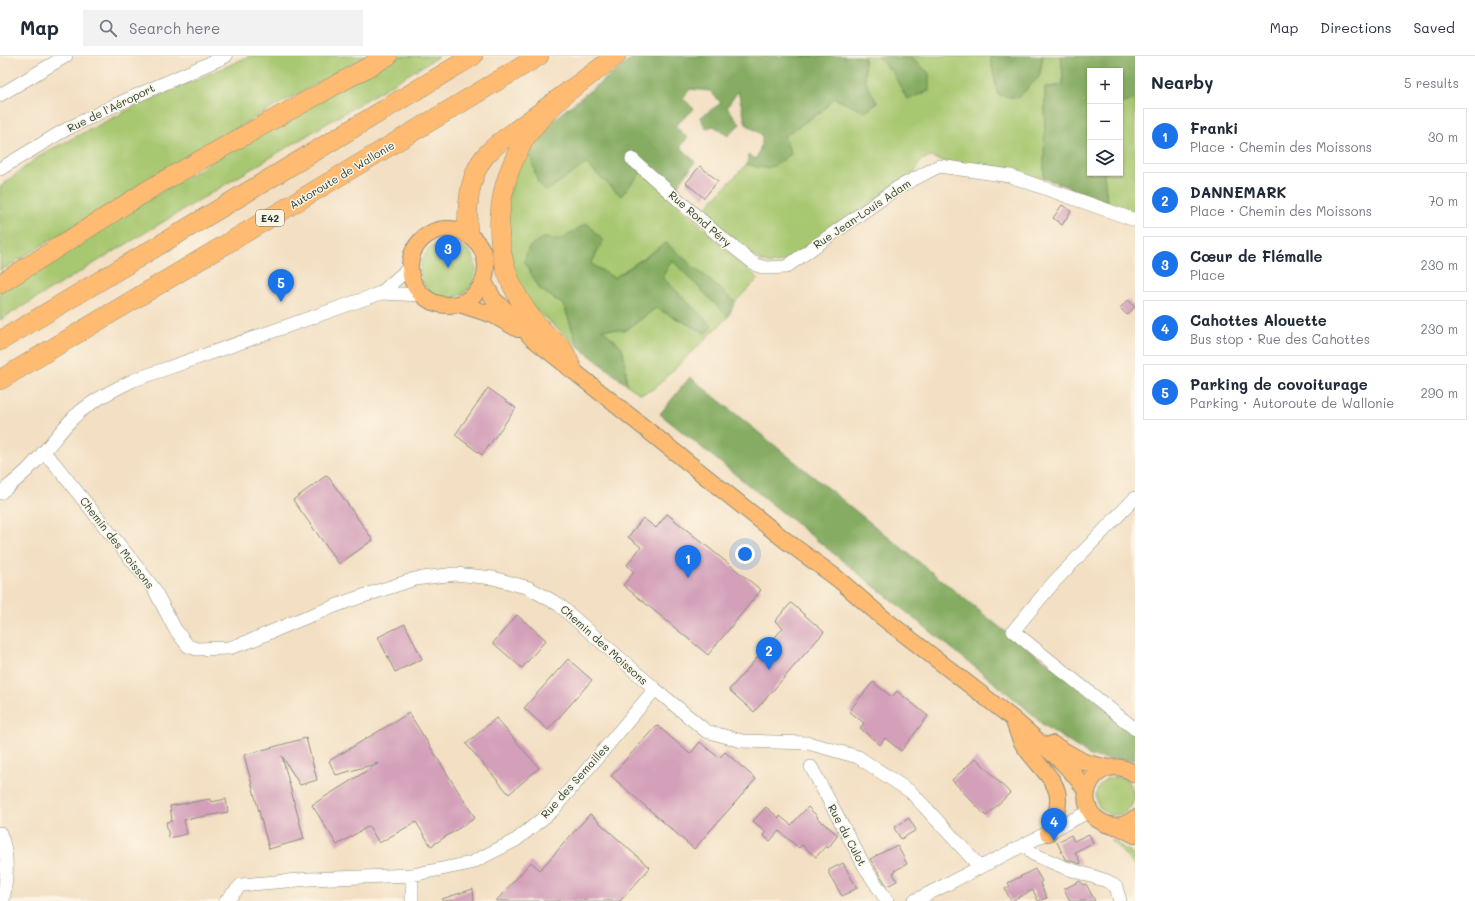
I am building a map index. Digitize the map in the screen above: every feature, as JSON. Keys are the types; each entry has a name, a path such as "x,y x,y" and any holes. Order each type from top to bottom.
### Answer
{"highway":[{"path":"0,284 153,188 388,56"},
{"path":"0,341 474,56"},
{"name":"Autoroute de Wallonie","path":"0,380 539,56"},
{"path":"468,234 466,217 470,195 475,175 485,156 500,142 616,56"},
{"path":"565,94 541,119 526,138 515,157 503,192 499,216 500,245 507,272 516,294 544,332 562,348 572,369"}],"main road":[{"path":"449,228 468,234 478,242 485,254 487,268 484,282 474,296 459,304 437,304 427,299 412,282 410,267 412,254 416,245 431,232 440,229 449,228"},
{"path":"484,282 494,300 514,316 532,336 785,540 838,579 882,617 1012,718 1063,763 1087,792"},
{"path":"459,304 493,315 532,336"},
{"path":"1012,718 1070,755 1094,766 1108,768 1117,767 1127,769 1135,774"},
{"path":"1012,718 1023,744 1048,774 1055,785 1059,799 1057,811 1048,833"},
{"path":"1108,768 1094,777 1089,784 1087,792 1090,811 1095,818 1109,825 1124,825 1135,818"},
{"path":"1117,826 1135,836"}],"street":[{"path":"0,95 66,56"},
{"name":"Rue de l'Aéroport","path":"0,169 63,131 113,106 226,56"},
{"name":"Rue Rond Péry","path":"632,159 717,234 756,265 766,268 774,268"},
{"name":"Rue Jean-Louis Adam","path":"774,268 786,267 897,188 939,166 1010,176 1135,220"},
{"path":"381,293 410,267"},
{"path":"0,493 14,482 76,416 111,391 134,380 381,293 422,295"},
{"name":"Chemin des Moissons","path":"43,452 54,463 153,587 175,629 188,646 198,649 229,648 250,642 299,620 379,590 415,579 455,574 493,578 529,588 558,604 655,689 706,731 742,741 808,743 858,757 911,792 980,867"},
{"path":"1135,498 1054,582 1013,631 1135,729"},
{"name":"Rue des Semailles","path":"226,901 241,885 310,879 412,875 471,863 516,840 552,811 655,689"},
{"name":"Rue du Culot","path":"811,767 866,869 887,901"},
{"path":"914,901 1090,811"},
{"path":"0,832 6,853 7,878 3,901"},
{"path":"1026,844 1033,854 1066,868 1107,881 1116,887 1120,901"},
{"path":"412,875 412,901"}],"green space":[{"path":"250,56 367,56 247,122 0,271 0,187 42,154 136,106"},
{"path":"399,56 439,56 0,320 0,290 267,128"},
{"path":"635,56 864,56 865,81 877,103 865,112 834,98 822,111 784,136 791,154 771,167 761,168 747,164 748,155 756,159 762,143 762,135 746,124 738,91 727,107 740,124 728,136 714,126 705,128 701,117 721,103 710,91 690,89 683,98 694,109 675,126 688,138 680,146 695,162 675,189 648,164 621,196 586,164 546,191 538,183 529,149 542,132 560,114"},
{"path":"864,56 877,56 893,73 907,99 893,56 990,56 998,95 1039,77 1043,56 1062,56 1063,84 1045,88 1044,180 1005,168 950,163 931,157 921,160 916,171 784,262 769,264 759,260 702,211 747,164 757,167 791,154 783,136 822,111 834,98 865,112 877,103 865,81"},
{"path":"877,56 893,56 895,59 911,58 929,73 929,91 907,99 893,73"},
{"path":"990,56 1043,56 1039,77 1018,98 998,95"},
{"path":"1061,56 1135,56 1135,99 1123,103 1123,68 1087,68 1087,176 1104,176 1107,202 1044,178 1045,87 1064,86"},
{"path":"1135,99 1135,214 1107,202 1104,176 1123,176 1123,103"},
{"path":"529,149 538,183 586,164 642,171 758,279 735,302 666,243 614,278 591,264 562,239 542,238 540,289 564,305 578,346 533,308 513,278 505,207 516,171"},
{"path":"587,223 603,241 591,264 614,278 666,243 735,302 728,317 672,260 662,277 712,326 706,333 656,308 626,330 602,329 622,347 627,385 578,346 564,305 540,289 524,261 529,247 542,238 562,239"},
{"path":"442,242 454,242 468,250 476,264 474,281 468,290 454,298 442,298 432,293 425,286 420,276 420,264 425,254 432,247"},
{"path":"672,259 728,317 654,389 641,394 627,385 625,363 602,329 626,330 656,308 705,333 712,326 662,277"},
{"path":"690,377 1013,638 1135,724 1135,760 1092,757 1042,724 1022,705 660,414"},
{"path":"1115,777 1128,783 1134,796 1128,809 1115,815 1102,809 1096,796 1102,783"},
{"path":"1110,839 1135,855 1135,866"}],"building":[{"path":"700,166 718,181 704,198 686,183"},
{"path":"1062,205 1071,211 1062,225 1053,218"},
{"path":"1128,300 1135,307 1127,315 1120,308"},
{"path":"488,388 516,408 482,455 455,435"},
{"path":"327,475 373,540 339,564 293,500"},
{"path":"667,514 761,590 708,655 623,585 634,572 627,565 641,547 628,537 643,518 656,528"},
{"path":"791,603 824,632 754,712 729,690 783,628 775,621"},
{"path":"517,615 546,640 522,668 493,643"},
{"path":"405,624 422,659 395,672 378,637"},
{"path":"568,659 592,680 548,730 524,708"},
{"path":"873,682 892,697 897,691 928,716 901,751 885,738 880,745 860,728 864,723 849,711"},
{"path":"409,713 475,818 431,846 416,822 379,843 369,826 337,845 312,805 379,763 336,775 329,761"},
{"path":"496,718 539,768 509,794 466,744"},
{"path":"657,725 690,754 700,742 719,758 725,752 756,779 694,849 611,776"},
{"path":"306,738 317,780 300,785 282,756 304,839 269,849 244,755"},
{"path":"976,758 1010,793 986,816 952,780"},
{"path":"210,799 211,802 226,799 228,812 184,820 187,834 169,838 166,822 172,821 170,806"},
{"path":"766,807 779,818 780,816 791,825 808,807 818,817 817,818 838,835 828,848 826,846 816,857 802,845 799,848 779,831 770,841 763,835 766,832 753,821"},
{"path":"590,814 650,868 620,901 496,901 531,862 540,870"},
{"path":"909,818 916,830 901,839 894,828"},
{"path":"1089,834 1093,843 1075,852 1081,864 1065,859 1057,842 1071,835 1074,841"},
{"path":"897,845 907,864 894,871 895,872 893,873 897,881 887,886 870,859"},
{"path":"843,863 857,888 842,896 829,874 829,870"},
{"path":"1035,869 1042,881 1040,883 1047,898 1038,901 1033,890 1011,901 1005,889 1010,886 1008,883"},
{"path":"1080,881 1083,885 1086,884 1095,901 1070,901 1064,889"},
{"path":"473,889 474,901 442,901 442,899"}],"place":[{"name":"Cœur de Flémalle","path":"448,268"},
{"name":"Parking de covoiturage","path":"281,302"},
{"name":"Franki","path":"688,578"},
{"name":"DANNEMARK","path":"769,670"},
{"name":"Cahottes Alouette","path":"1054,841"}]}
